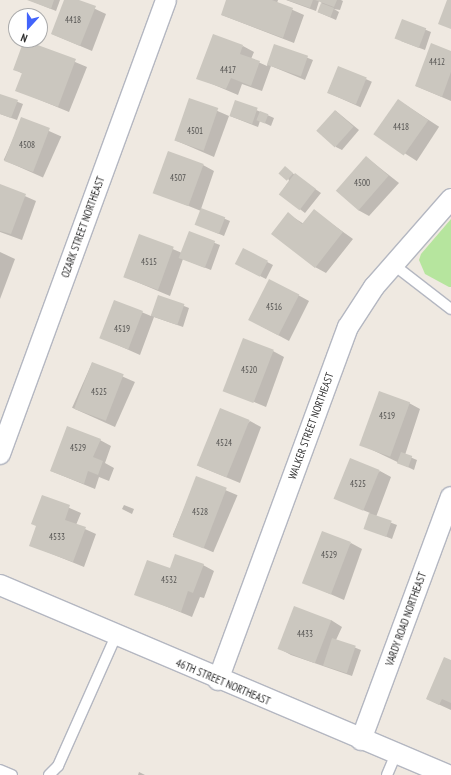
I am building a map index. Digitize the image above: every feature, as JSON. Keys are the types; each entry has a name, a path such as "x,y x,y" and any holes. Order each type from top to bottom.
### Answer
{"street":[{"name":"OZARK STREET NORTHEAST","path":"0,454 166,0"},
{"name":"WALKER STREET NORTHEAST","path":"218,680 348,327 374,287 451,199"},
{"name":"VARDY ROAD NORTHEAST","path":"361,740 451,497"},
{"name":"46TH STREET NORTHEAST","path":"0,585 218,680 448,775"}],"lane":[{"path":"394,265 451,309"},
{"path":"49,775 58,766 116,636"},
{"path":"387,775 396,754"},
{"path":"0,770 12,775"}],"green space":[{"path":"451,219 451,287 449,287 425,274 419,260 421,254"}],"building":[{"path":"27,0 54,0 51,9"},
{"path":"64,0 79,0 96,6 80,46 51,34"},
{"path":"226,0 272,0 293,8 283,38 221,15"},
{"path":"287,0 313,0 310,8"},
{"path":"315,0 337,0 334,7"},
{"path":"447,0 451,0 451,29 438,24"},
{"path":"321,3 334,8 330,17 317,12"},
{"path":"402,19 426,28 419,48 394,39"},
{"path":"213,34 243,45 240,54 260,61 251,86 231,78 226,89 196,79"},
{"path":"431,43 451,51 451,72 442,97 415,86"},
{"path":"274,44 308,56 301,77 267,65"},
{"path":"21,48 46,48 76,59 58,107 15,91 22,73 13,70"},
{"path":"338,66 367,78 356,105 327,93"},
{"path":"0,94 18,100 11,118 0,114"},
{"path":"189,98 218,108 204,151 174,141"},
{"path":"398,99 428,120 404,155 373,134"},
{"path":"235,100 258,108 252,124 229,116"},
{"path":"335,110 354,127 335,148 316,131"},
{"path":"260,111 268,114 265,124 256,120"},
{"path":"21,117 50,128 33,172 4,161"},
{"path":"168,151 204,164 188,206 153,193"},
{"path":"366,156 389,176 358,210 336,191"},
{"path":"285,166 293,173 287,181 278,174"},
{"path":"295,173 316,189 300,210 279,195"},
{"path":"0,184 26,194 11,234 0,231"},
{"path":"201,208 225,217 219,234 195,225"},
{"path":"314,209 343,232 315,268 271,234 288,212 302,224"},
{"path":"189,231 215,241 205,268 179,258"},
{"path":"139,234 174,247 158,290 123,277"},
{"path":"243,248 268,261 260,277 235,264"},
{"path":"269,279 299,294 278,335 248,320"},
{"path":"158,295 184,304 177,325 151,316"},
{"path":"114,300 143,311 128,349 99,338"},
{"path":"243,338 274,350 253,403 223,391"},
{"path":"92,362 124,374 106,421 74,409"},
{"path":"379,391 410,402 390,457 359,446"},
{"path":"220,408 250,420 226,477 197,465"},
{"path":"67,426 101,439 93,457 103,461 98,475 88,471 84,484 50,471"},
{"path":"401,452 412,456 408,467 397,463"},
{"path":"350,458 380,470 363,511 334,499"},
{"path":"196,476 227,488 204,549 173,537"},
{"path":"42,495 70,505 65,520 86,527 73,562 29,546 36,526 31,524"},
{"path":"369,513 392,521 386,537 363,529"},
{"path":"322,531 351,542 331,594 302,583"},
{"path":"175,554 204,564 193,593 188,591 181,612 134,595 147,560 170,568"},
{"path":"294,606 331,620 315,663 278,649"},
{"path":"332,638 356,646 347,673 323,666"},
{"path":"444,657 451,660 451,703 442,699 439,705 426,699"}]}
